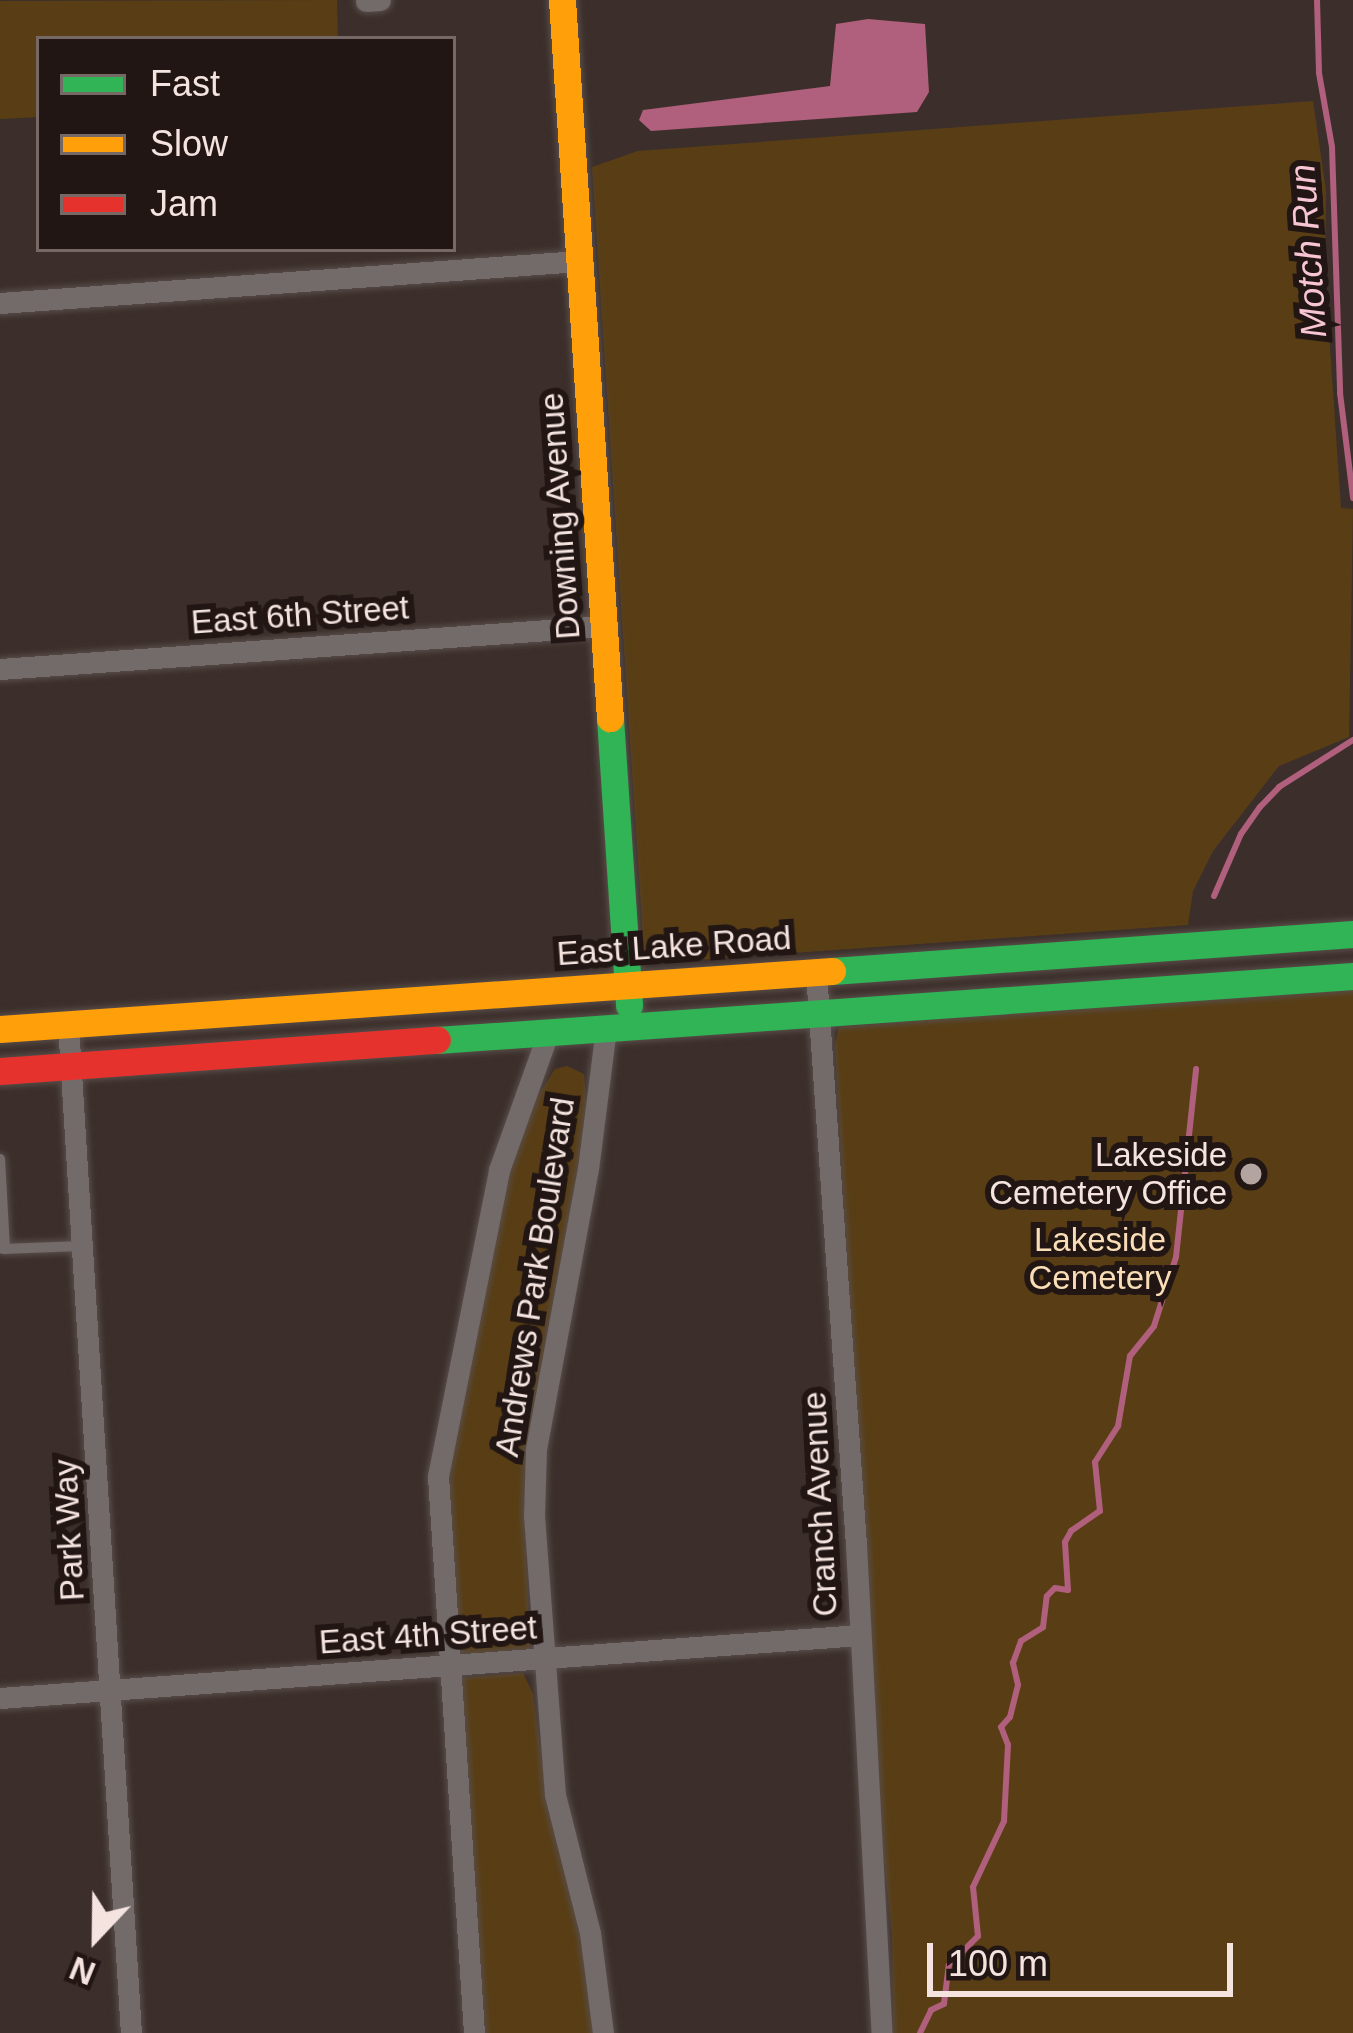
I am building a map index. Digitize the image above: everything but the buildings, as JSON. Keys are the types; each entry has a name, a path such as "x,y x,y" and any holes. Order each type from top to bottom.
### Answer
{"main road":[{"name":"Downing Avenue","path":"562,0 628,986 618,1028"},
{"name":"East Lake Road","path":"0,1029 1353,934"},
{"path":"0,1071 1353,976"}],"street":[{"path":"365,1 380,0"},
{"path":"0,303 579,261"},
{"name":"East 6th Street","path":"0,669 604,626"},
{"name":"Cranch Avenue","path":"816,972 882,2033"},
{"name":"Park Way","path":"68,1024 131,2033"},
{"name":"Andrews Park Boulevard","path":"603,2033 590,1933 555,1795 534,1516 536,1449 618,1028"},
{"name":"Andrews Park Boulevard","path":"474,2033 438,1523 446,1426 499,1170 548,1033"},
{"name":"East 4th Street","path":"0,1698 860,1635"}],"lane":[{"path":"0,1159 3,1249 84,1246"}],"green space":[{"path":"337,0 338,36 36,36 36,117 0,119 0,1"},
{"path":"1313,101 1326,191 1325,275 1341,508 1353,509 1349,737 1279,766 1213,851 1193,891 1188,925 654,963 644,953 592,167 638,151"},
{"name":"Lakeside Cemetery","path":"1353,988 1353,2033 893,2033 892,1935 877,1793 835,1045 839,1027"},
{"path":"567,1066 584,1074 587,1112 524,1501 530,1649 463,1654 455,1646 443,1527 449,1451 515,1131 555,1069"},
{"path":"523,1673 533,1694 549,1811 587,1957 594,2033 482,2033 460,1678"}],"shaded area":[{"path":"868,19 925,24 929,92 917,112 651,131 639,120 643,110 830,86 836,24"}],"waterway":[{"name":"Motch Run","path":"1317,0 1319,73 1332,147 1340,393 1353,498"},
{"name":"Motch Run","path":"1214,896 1241,834 1260,807 1279,787 1353,740"},
{"name":"Motch Run","path":"920,2033 931,2010 944,2004 949,1965 978,1936 973,1887 1004,1821 1008,1745 1001,1727 1010,1717 1018,1685 1013,1663 1021,1641 1043,1627 1047,1596 1055,1588 1068,1590 1065,1542 1071,1531 1100,1511 1095,1462 1118,1426 1130,1356 1154,1326 1176,1257 1196,1069"}],"traffic: fast":[{"path":"610,718 629,1005"},
{"path":"832,971 1353,934"},
{"path":"437,1040 1353,976"}],"traffic: slow":[{"path":"562,0 610,718"},
{"path":"0,1029 832,971"}],"traffic: jam":[{"path":"0,1071 437,1040"}],"place":[{"name":"Lakeside Cemetery Office","path":"1251,1174"}]}
